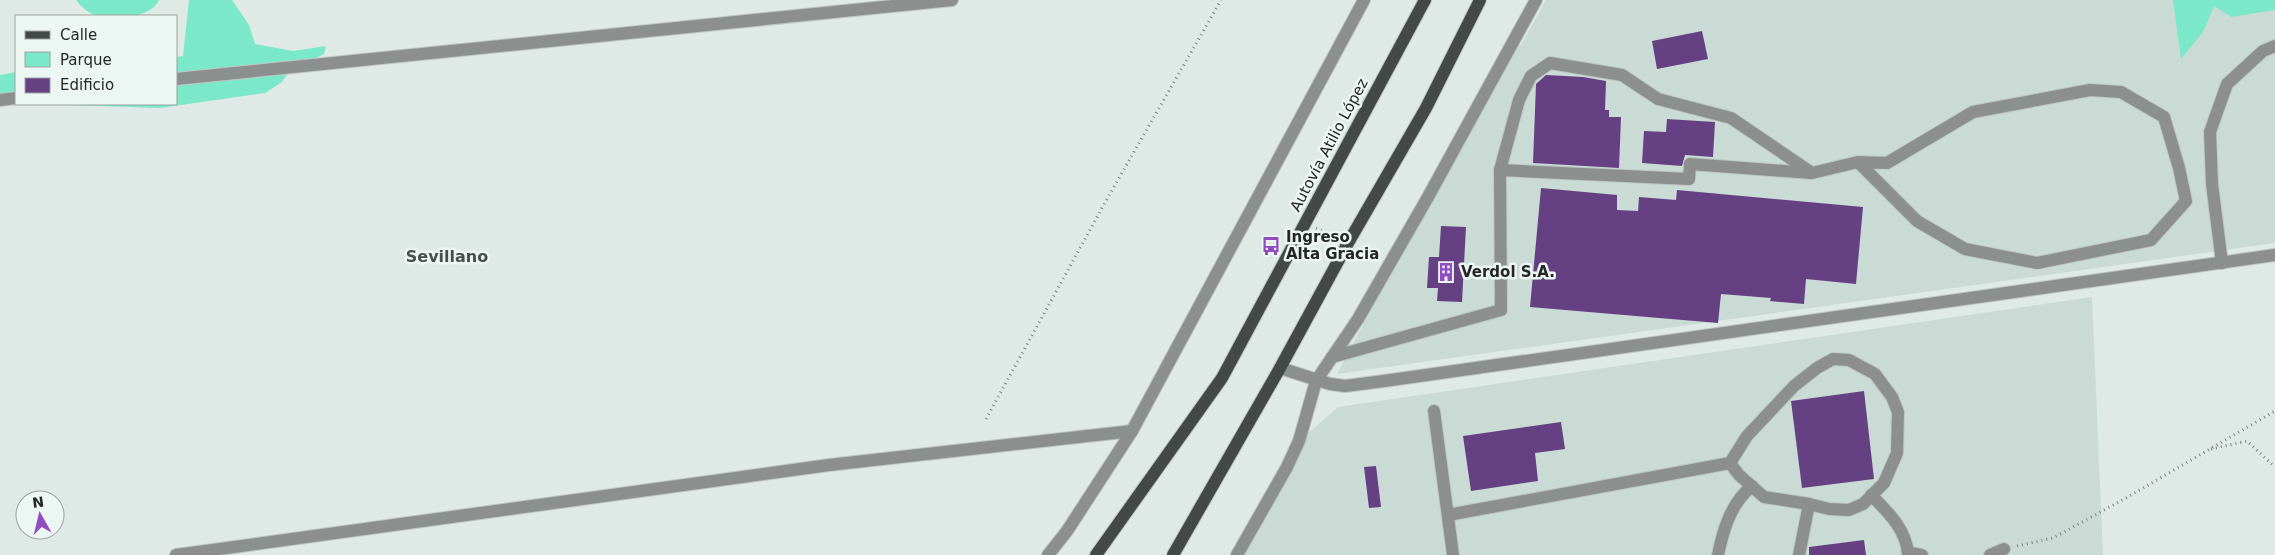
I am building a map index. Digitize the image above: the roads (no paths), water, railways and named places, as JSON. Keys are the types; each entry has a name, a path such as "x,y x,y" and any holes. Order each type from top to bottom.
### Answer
{"main road":[{"name":"Autovía Atilio López","path":"1096,555 1222,378 1425,0"},
{"path":"1173,555 1426,108 1480,0"}],"street":[{"path":"178,79 952,0"},
{"path":"1048,555 1067,531 1132,431 1364,0"},
{"path":"1237,555 1291,459 1299,441 1316,381 1358,319 1428,197 1536,0"},
{"path":"2222,262 2212,184 2210,132 2227,84 2263,51 2275,46"},
{"path":"1332,357 1501,310 1500,170 1519,100 1532,76 1550,63 1622,75 1658,99 1731,118 1812,173"},
{"path":"1500,170 1689,179 1690,164 1812,173 1858,162 1887,163 1973,112 2090,90 2121,92 2164,117 2179,168 2186,201 2151,240 2037,264 1965,249 1916,221 1858,162"},
{"path":"0,100 15,98"},
{"path":"1280,368 1316,381 1345,386 2275,255"},
{"path":"1448,515 1730,463 1748,436 1794,386 1817,368 1833,359 1849,360 1875,374 1892,397 1898,412 1897,453 1884,483 1863,504 1849,510 1830,509 1764,498 1730,463"},
{"path":"1434,411 1453,555"},
{"path":"176,555 829,465 1132,431"},
{"path":"1718,555 1731,512 1736,502 1752,486"},
{"path":"1871,495 1886,510 1906,537 1908,554 1922,555"},
{"path":"1799,555 1809,504"},
{"path":"1990,555 2004,549"}],"place":[{"name":"Ingreso Alta Gracia","path":"1271,246"},
{"name":"Verdol S.A.","path":"1446,272"}],"district":[{"name":"Sevillano","path":"447,256"}]}
